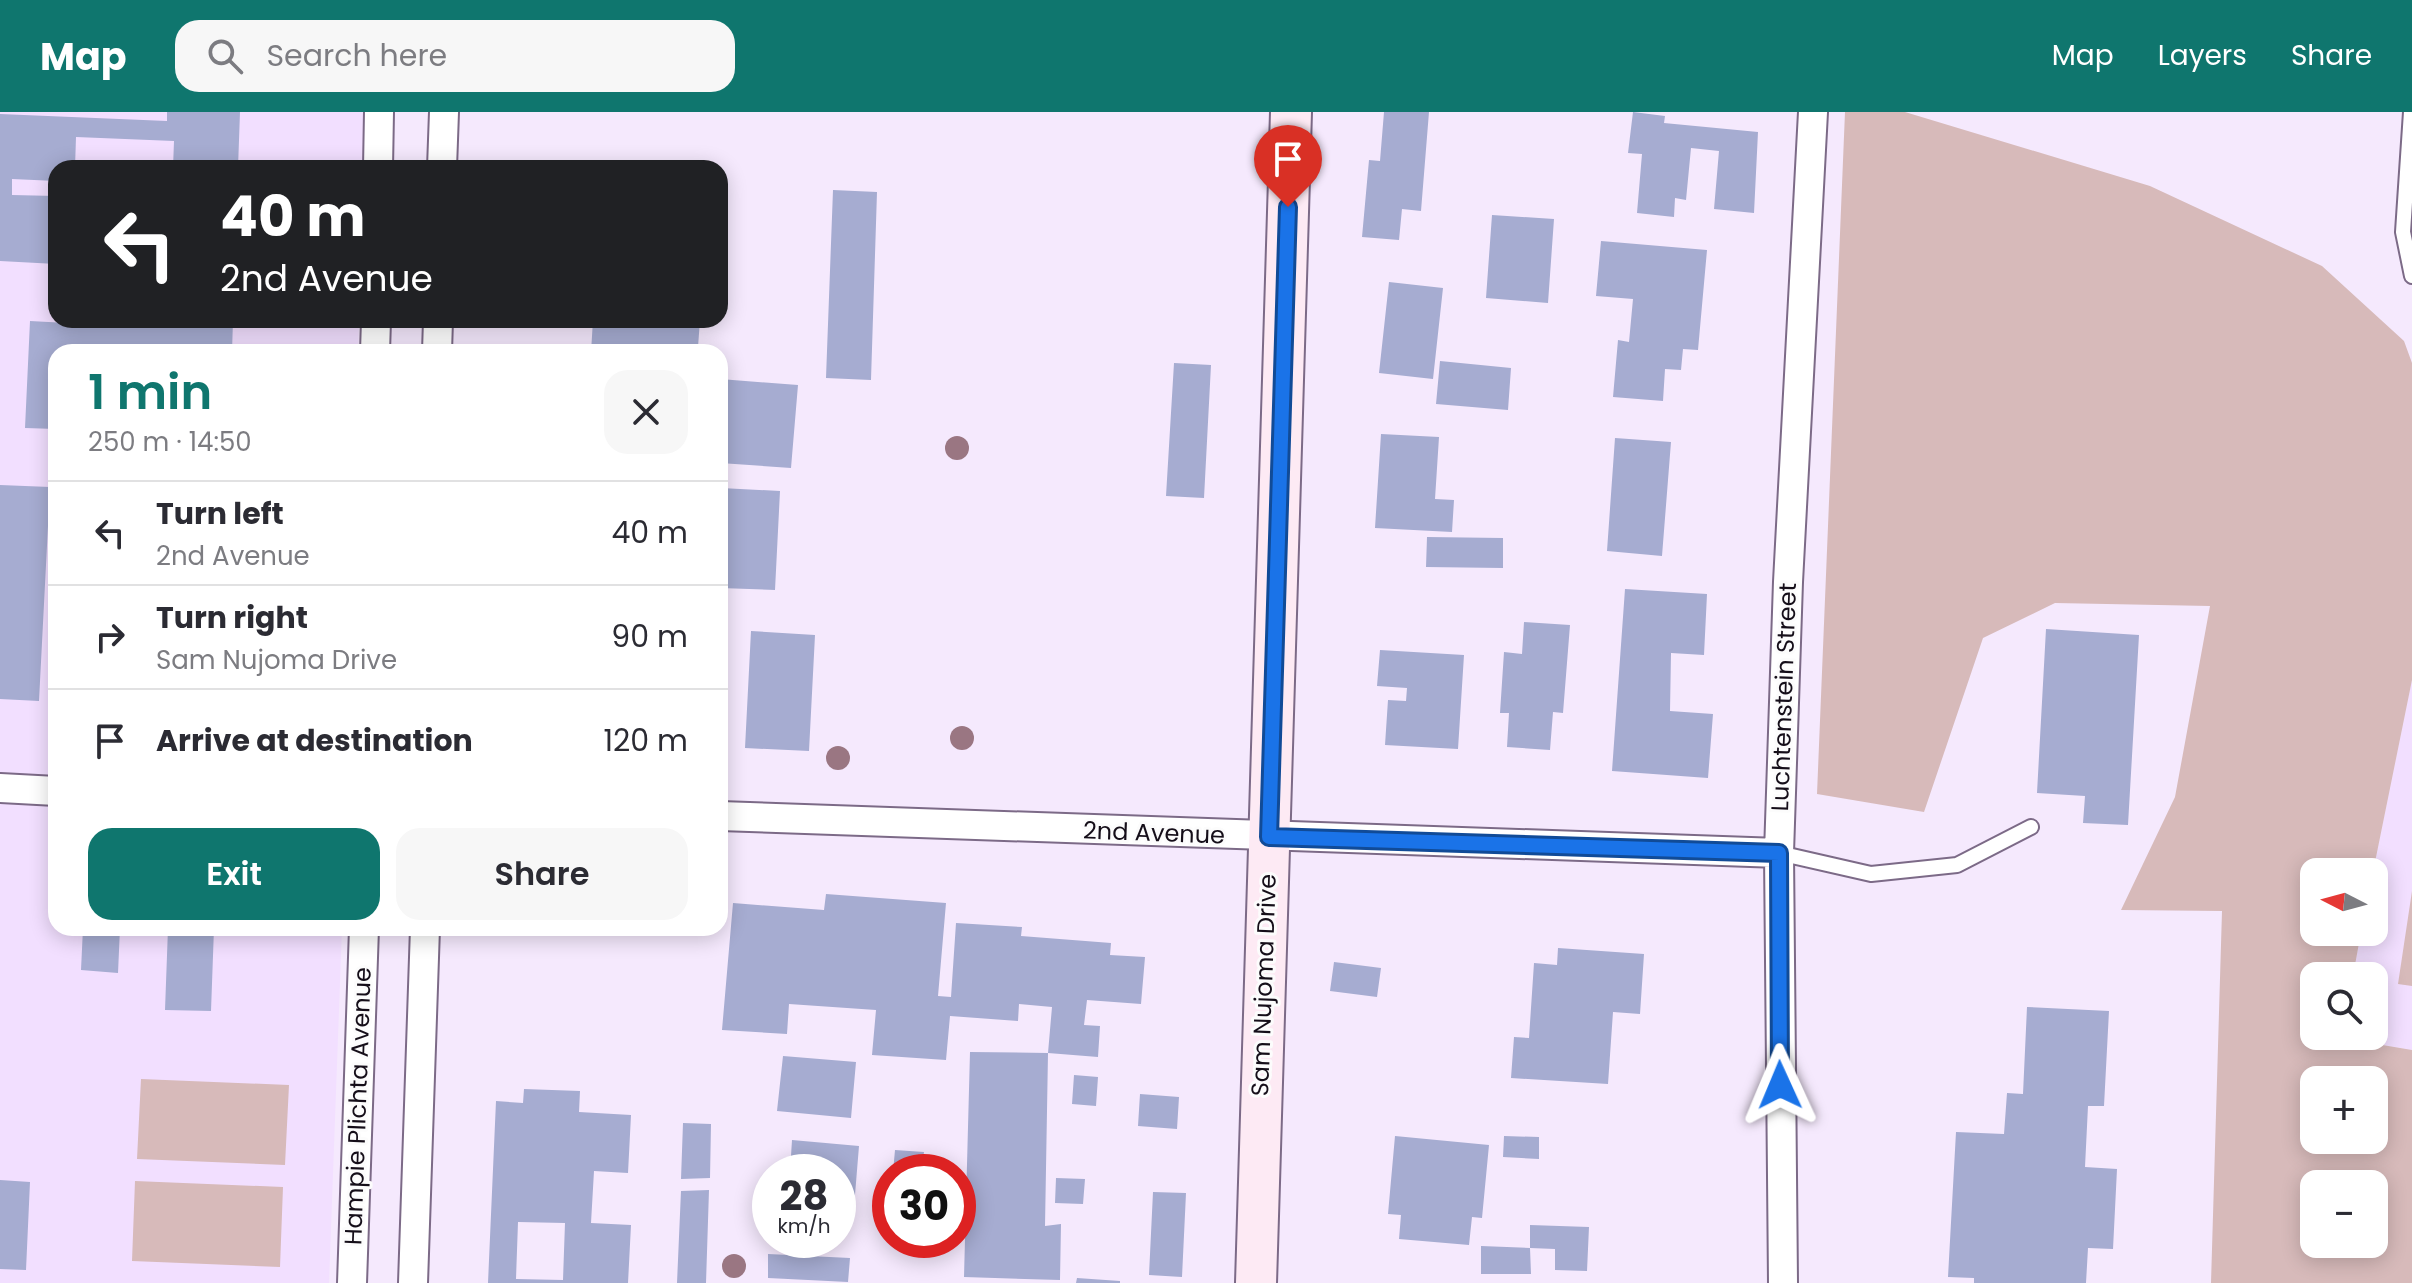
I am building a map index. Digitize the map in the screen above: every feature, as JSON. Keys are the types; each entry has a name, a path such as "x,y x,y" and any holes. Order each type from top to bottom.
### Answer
{"main road":[{"name":"Sam Nujoma Drive","path":"1256,1283 1291,112"}],"street":[{"path":"378,160 379,112"},
{"path":"442,160 444,112"},
{"name":"Luchtenstein Street","path":"1783,1283 1779,853 1788,582 1813,112"},
{"path":"0,788 48,791"},
{"name":"2nd Avenue","path":"728,816 1779,853"},
{"name":"Hampie Plichta Avenue","path":"352,1283 364,936"},
{"path":"413,1283 425,936"}],"lane":[{"path":"2411,112 2403,232 2412,276"},
{"path":"1779,853 1871,874 1957,865 2031,827"}],"shaded area":[{"path":"0,112 364,112 363,160 48,160 48,328 359,328 358,344 48,344 48,936 342,936 329,1283 0,1283"},
{"path":"1845,112 1905,112 2150,186 2322,266 2404,341 2412,363 2412,680 2376,858 2300,858 2300,946 2358,946 2356,962 2300,962 2300,1050 2388,1050 2388,1046 2412,1050 2412,1283 2211,1283 2222,911 2121,910 2175,797 2210,606 2055,603 1983,638 1924,812 1817,794"},
{"path":"2412,680 2412,1050 2388,1046 2388,962 2356,962 2358,946 2388,946 2388,858 2376,858"},
{"path":"2412,891 2412,986 2398,984"},
{"path":"141,1079 289,1085 285,1165 137,1159"},
{"path":"135,1181 283,1187 280,1267 132,1261"}],"building":[{"path":"167,112 240,112 238,160 173,160 174,141 76,137 75,160 48,160 48,181 12,179 12,195 48,196 48,264 0,261 0,114 167,121"},
{"path":"1384,112 1429,112 1421,211 1402,209 1399,240 1362,237 1369,160 1380,161"},
{"path":"1633,112 1665,116 1664,123 1758,132 1754,213 1714,209 1719,151 1691,148 1686,200 1675,198 1674,217 1637,213 1642,154 1628,153"},
{"path":"833,190 877,192 871,380 826,378"},
{"path":"1492,215 1554,219 1548,303 1486,298"},
{"path":"1601,241 1707,250 1698,350 1683,349 1681,370 1665,369 1663,401 1613,397 1618,340 1629,342 1633,299 1596,296"},
{"path":"1389,282 1443,288 1433,379 1379,373"},
{"path":"30,321 48,322 48,328 233,328 232,344 48,344 48,429 25,428"},
{"path":"592,328 699,328 698,344 592,344"},
{"path":"1440,361 1511,368 1508,410 1436,404"},
{"path":"1174,363 1211,365 1204,498 1166,496"},
{"path":"728,380 798,385 791,468 728,464"},
{"path":"1381,434 1439,437 1435,499 1454,500 1452,532 1375,528"},
{"path":"1615,438 1671,442 1662,556 1607,551"},
{"path":"0,485 48,487 39,701 0,699"},
{"path":"728,488 780,491 775,590 728,588"},
{"path":"1427,537 1503,538 1503,568 1426,567"},
{"path":"1625,589 1707,594 1704,655 1671,653 1670,711 1713,714 1708,778 1612,771"},
{"path":"1524,622 1570,625 1563,713 1553,712 1550,750 1507,747 1509,713 1500,713 1504,652 1522,654"},
{"path":"2046,629 2139,635 2128,825 2083,823 2085,796 2037,793"},
{"path":"751,631 815,635 809,751 745,748"},
{"path":"1380,650 1464,655 1458,749 1385,745 1388,700 1406,701 1407,688 1377,686"},
{"path":"826,894 946,903 938,996 951,997 956,923 1022,927 1021,936 1111,943 1110,955 1145,957 1141,1004 1087,1000 1084,1025 1100,1026 1098,1057 1048,1053 1052,1007 1019,1004 1018,1021 950,1016 946,1060 872,1055 876,1010 789,1004 787,1034 722,1030 733,903 824,910"},
{"path":"83,936 120,936 118,973 81,970"},
{"path":"168,936 214,936 211,1011 165,1010"},
{"path":"1558,948 1644,954 1640,1014 1613,1012 1608,1084 1511,1078 1514,1037 1529,1038 1534,963 1557,965"},
{"path":"1334,962 1381,968 1377,997 1330,991"},
{"path":"2027,1007 2109,1011 2104,1106 2088,1106 2085,1167 2117,1169 2113,1249 2088,1248 2086,1283 1974,1283 1974,1278 1948,1277 1956,1132 2004,1134 2007,1093 2023,1094"},
{"path":"970,1052 1048,1053 1045,1226 1061,1224 1060,1280 964,1277 965,1258 976,1258 976,1154 967,1154"},
{"path":"783,1056 856,1062 851,1118 777,1111"},
{"path":"1074,1075 1098,1077 1096,1106 1072,1104"},
{"path":"524,1089 580,1091 579,1112 631,1115 628,1173 594,1171 591,1223 631,1225 628,1283 488,1283 496,1101 523,1103","holes":["518,1222 565,1223 563,1280 516,1279"]},
{"path":"1140,1094 1179,1097 1177,1129 1138,1126"},
{"path":"683,1123 711,1124 710,1178 681,1179"},
{"path":"1395,1136 1489,1145 1482,1218 1472,1217 1469,1245 1399,1239 1401,1215 1388,1214"},
{"path":"1504,1136 1539,1137 1539,1159 1503,1157"},
{"path":"792,1140 859,1146 856,1183 856,1154 791,1154"},
{"path":"895,1150 924,1152 924,1154 895,1154"},
{"path":"1056,1178 1085,1179 1083,1204 1055,1203"},
{"path":"0,1180 30,1182 26,1270 0,1269"},
{"path":"709,1190 706,1283 677,1283 681,1191"},
{"path":"1153,1192 1186,1193 1182,1277 1149,1275"},
{"path":"1530,1225 1589,1227 1587,1271 1555,1270 1555,1249 1530,1248"},
{"path":"1481,1246 1530,1248 1531,1274 1481,1274"},
{"path":"768,1258 850,1258 848,1282 768,1278"},
{"path":"1077,1278 1120,1281 1120,1283 1076,1283"}],"route":[{"path":"1288,207 1269,837 1779,853 1780,1085"}]}
